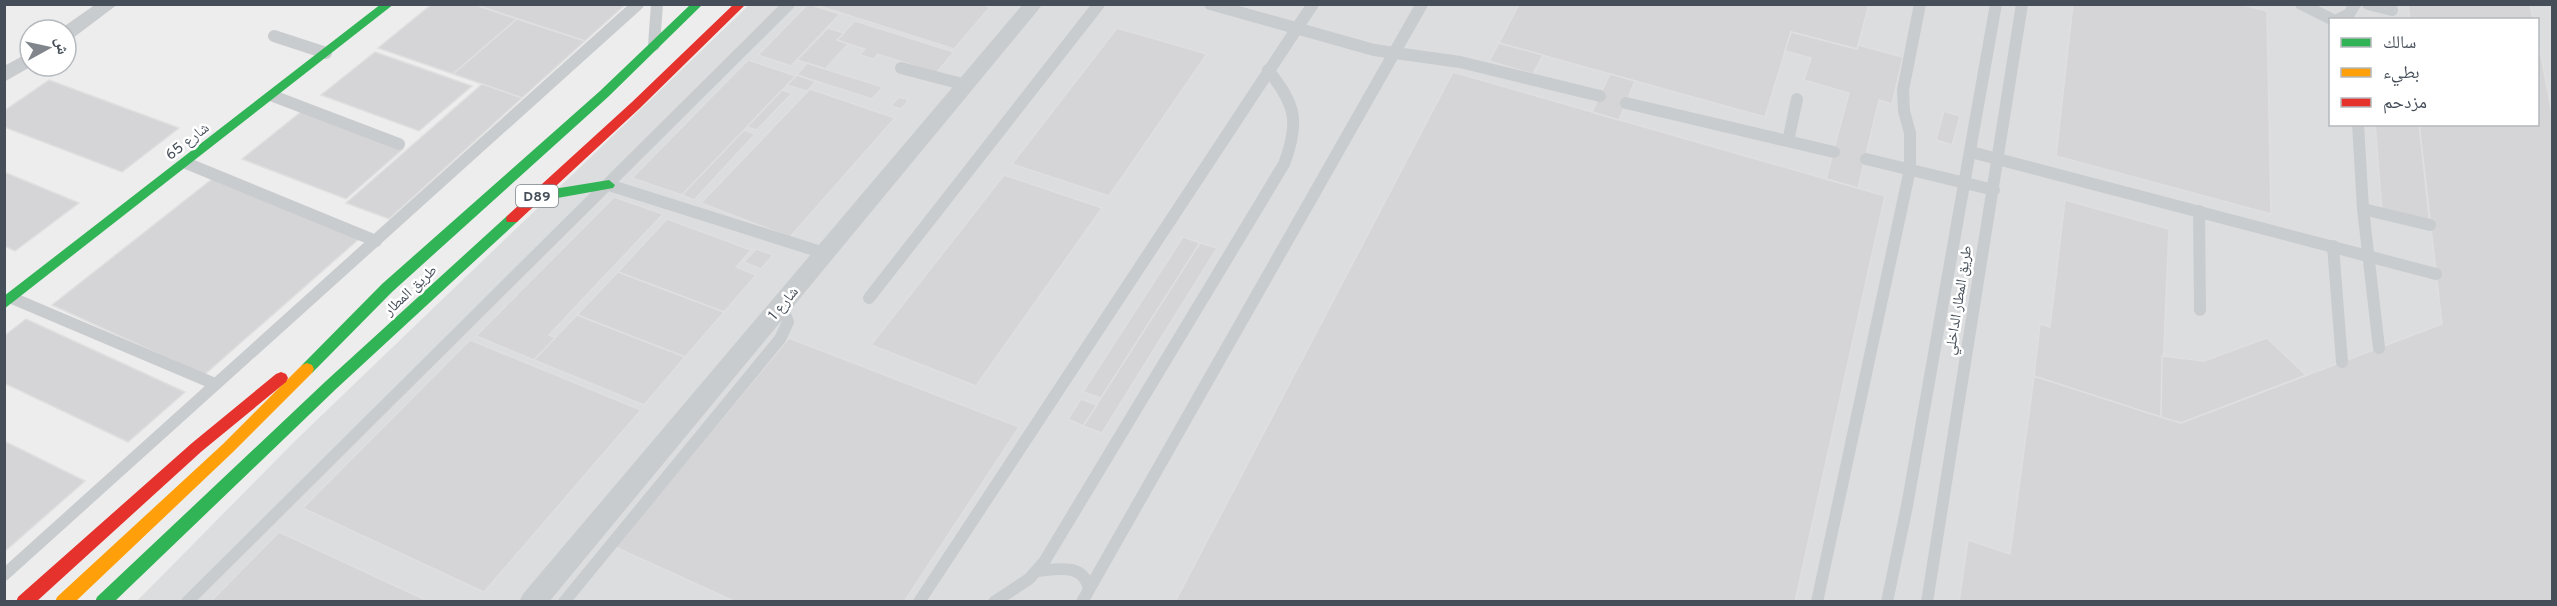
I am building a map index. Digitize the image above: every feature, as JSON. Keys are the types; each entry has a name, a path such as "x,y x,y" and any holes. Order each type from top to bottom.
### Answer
{"main road":[{"name":"شارع 65","path":"8,301 389,4"},
{"name":"طريق المطار","path":"63,602 228,448 333,341 433,246 604,94 698,4"},
{"name":"طريق المطار","path":"103,602 331,385 636,105 741,4"},
{"path":"535,197 609,185"},
{"path":"24,602 197,447 296,367 333,341"},
{"path":"159,568 281,444 331,385"}],"street":[{"path":"78,26 109,4"},
{"name":"شارع 1","path":"532,602 1034,4"},
{"path":"4,76 18,66"}],"lane":[{"path":"4,574 638,4"},
{"path":"654,48 657,4"},
{"path":"187,602 789,4"},
{"path":"869,298 1099,4"},
{"path":"1210,4 1395,54 1460,62 1600,96"},
{"path":"919,602 1313,4"},
{"path":"1086,595 1422,4"},
{"path":"1818,602 1910,169 1910,133 1902,101 1920,4"},
{"path":"1887,602 1907,506 1966,183 1996,4"},
{"name":"طريق المطار الداخلي","path":"1927,602 2022,4"},
{"path":"2301,4 2331,18"},
{"path":"2340,18 2349,14 2355,4"},
{"path":"2367,4 2392,10"},
{"path":"274,36 327,54"},
{"path":"901,68 966,85"},
{"path":"994,602 1016,589 1037,571 1284,164 1295,139 1295,113 1285,89 1268,70"},
{"path":"273,96 399,144"},
{"path":"1788,141 1797,99"},
{"path":"1626,103 1834,152"},
{"path":"2358,126 2363,209 2379,348"},
{"path":"1971,152 2368,254 2436,274"},
{"path":"1866,159 1994,190"},
{"path":"186,163 376,241"},
{"path":"609,185 824,253"},
{"path":"2363,209 2430,225"},
{"path":"2199,211 2200,310"},
{"path":"2333,246 2342,362"},
{"path":"8,301 215,384"},
{"path":"564,602 780,339 788,322 785,314 778,308"},
{"path":"1037,571 1077,570 1086,578 1086,595"}],"shaded area":[{"path":"749,5 2552,5 2552,601 136,602 296,440"}],"building":[{"path":"432,4 473,4 517,19 453,74 378,48"},
{"path":"473,4 626,4 585,41"},
{"path":"808,4 840,14 791,66 758,55"},
{"path":"813,4 981,4 990,7 954,49"},
{"path":"1519,4 1869,4 1857,49 1791,32 1765,117 1499,43"},
{"path":"2073,4 2239,4 2267,11 2271,214 2056,156"},
{"path":"2401,4 2530,4 2533,18 2410,18 2408,6"},
{"path":"517,19 585,41 522,98 453,74"},
{"path":"855,21 954,52 936,73 878,54 874,59 860,55 865,49 837,40"},
{"path":"828,28 844,33 837,40 848,44 825,69 797,60"},
{"path":"1117,28 1207,54 1109,196 1012,164"},
{"path":"1791,32 1857,49 1858,45 1903,57 1892,104 1879,100 1858,188 1826,179 1849,93 1804,80 1811,58 1785,51"},
{"path":"1499,43 1543,55 1533,74 1489,61"},
{"path":"2539,45 2552,113 2552,602 1959,602 1968,540 2010,554 2034,376 2181,423 2442,324 2419,126 2539,126"},
{"path":"375,52 472,86 419,131 321,95"},
{"path":"748,60 796,76 682,195 632,178"},
{"path":"807,63 883,87 872,99 797,75"},
{"path":"1453,72 1885,196 1795,602 1175,602"},
{"path":"1610,74 1635,81 1619,120 1592,112"},
{"path":"797,75 816,81 807,91 787,85"},
{"path":"49,80 179,128 122,172 4,127 4,111"},
{"path":"482,84 522,98 389,219 346,203"},
{"path":"810,89 895,118 790,237 701,203"},
{"path":"782,90 792,93 757,130 747,127"},
{"path":"899,97 909,100 901,109 891,106"},
{"path":"302,111 403,149 346,199 242,159"},
{"path":"1944,111 1960,116 1952,145 1936,140"},
{"path":"2375,126 2419,126 2430,225 2382,211"},
{"path":"744,130 755,134 694,200 682,195"},
{"path":"4,172 79,203 15,251 4,246"},
{"path":"1004,175 1102,208 976,386 871,345"},
{"path":"212,179 359,239 204,375 52,305"},
{"path":"614,197 663,214 549,335 556,338 534,360 476,336"},
{"path":"2065,200 2169,229 2161,417 2034,376 2040,324 2050,327"},
{"path":"667,219 751,250 736,267 756,275 724,312 618,272"},
{"path":"1183,237 1200,243 1101,398 1083,392"},
{"path":"1200,243 1217,248 1102,433 1083,426"},
{"path":"756,249 773,255 761,269 744,262"},
{"path":"618,272 724,312 685,357 577,315"},
{"path":"577,315 685,357 644,405 534,360"},
{"path":"26,319 185,392 128,442 4,383 4,336"},
{"path":"789,338 1019,427 904,602 736,602 615,547"},
{"path":"2267,338 2306,375 2181,423 2161,417 2162,356 2204,361"},
{"path":"470,340 641,410 484,592 303,508"},
{"path":"1081,399 1097,405 1083,426 1068,419"},
{"path":"4,441 85,481 4,552"},
{"path":"279,532 430,602 210,602"}],"traffic: fast":[{"path":"4,304 389,4"},
{"path":"307,369 387,288 604,94 698,4"},
{"path":"535,197 609,185"},
{"path":"103,602 331,385 512,219"}],"traffic: slow":[{"path":"63,602 228,448 307,369"}],"traffic: jam":[{"path":"512,219 741,4"},
{"path":"24,602 197,447 281,378"}]}
